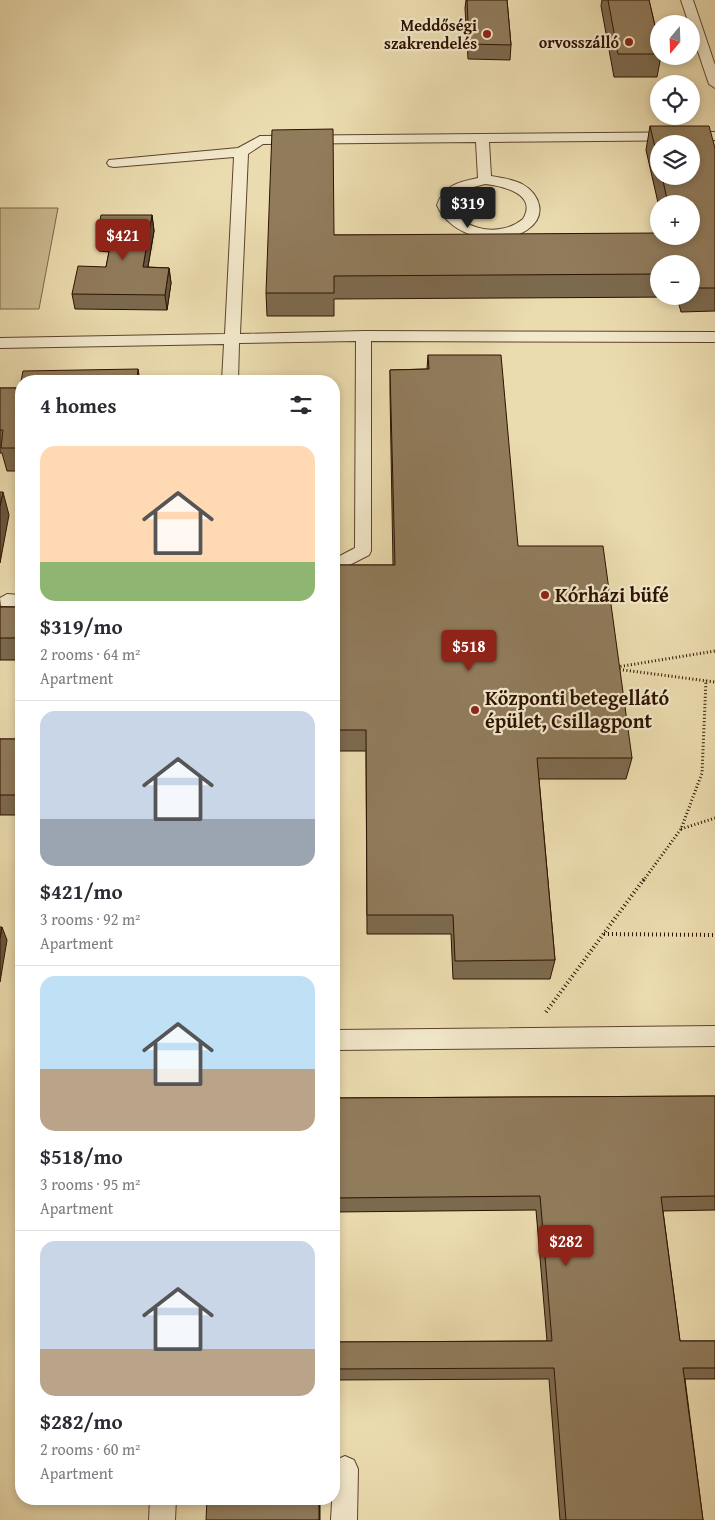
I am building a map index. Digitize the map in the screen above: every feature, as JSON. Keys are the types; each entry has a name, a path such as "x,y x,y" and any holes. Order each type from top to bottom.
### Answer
{"lane":[{"path":"687,0 715,84"},
{"path":"114,163 241,152 260,140 715,136"},
{"path":"482,138 485,180"},
{"path":"230,375 241,152"},
{"path":"485,180 512,184 527,194 534,206 534,214 528,222 513,231 493,234 462,228 451,221 445,212 444,203 448,194 458,187 485,180"},
{"path":"340,564 363,551 364,336"},
{"path":"0,343 364,336 715,337"},
{"path":"340,1040 715,1036"},
{"path":"344,1520 345,1469"},
{"path":"162,1520 163,1505"}],"path":[{"path":"715,651 612,668 715,682"},
{"path":"527,1038 681,829 702,773 706,680"},
{"path":"681,829 715,818"},
{"path":"604,934 715,935"}],"shaded area":[{"path":"0,208 58,208 39,309 0,309"}],"building":[{"name":"Meddőségi szakrendelés","path":"467,0 507,0 511,45 469,44"},
{"path":"608,0 649,0 652,15 650,15 650,54 618,54"},
{"path":"650,126 709,126 715,148 715,288 700,288 700,255 650,255 650,274 334,276 334,293 266,293 272,130 333,129 334,235 650,233 650,245 700,245 700,195 666,195 664,185 700,185 700,135 652,135"},
{"path":"101,215 152,215 143,267 169,268 165,295 72,294 78,266 106,267 112,236 97,236"},
{"name":"Központi betegellátó épület, Csillagpont","path":"428,355 501,355 518,546 603,546 632,758 537,758 555,960 455,961 453,915 367,915 366,730 340,730 340,565 395,565 390,370 429,369"},
{"path":"138,369 138,375 22,375 23,371"},
{"path":"0,388 15,388 15,448 1,448 3,430 0,430"},
{"path":"0,492 3,492 0,506"},
{"path":"0,607 15,607 15,638 0,638"},
{"path":"0,739 15,739 15,795 0,795"},
{"path":"715,1096 715,1196 661,1197 680,1341 715,1341 715,1368 683,1368 703,1520 566,1520 554,1368 340,1369 340,1342 552,1341 540,1196 340,1198 340,1098"},
{"path":"207,1505 319,1505 319,1520 206,1520"}],"place":[{"name":"Meddőségi szakrendelés","path":"487,34"},
{"name":"orvosszálló","path":"629,42"},
{"name":"Kórházi büfé","path":"545,595"},
{"name":"Központi betegellátó épület, Csillagpont","path":"475,710"}]}
